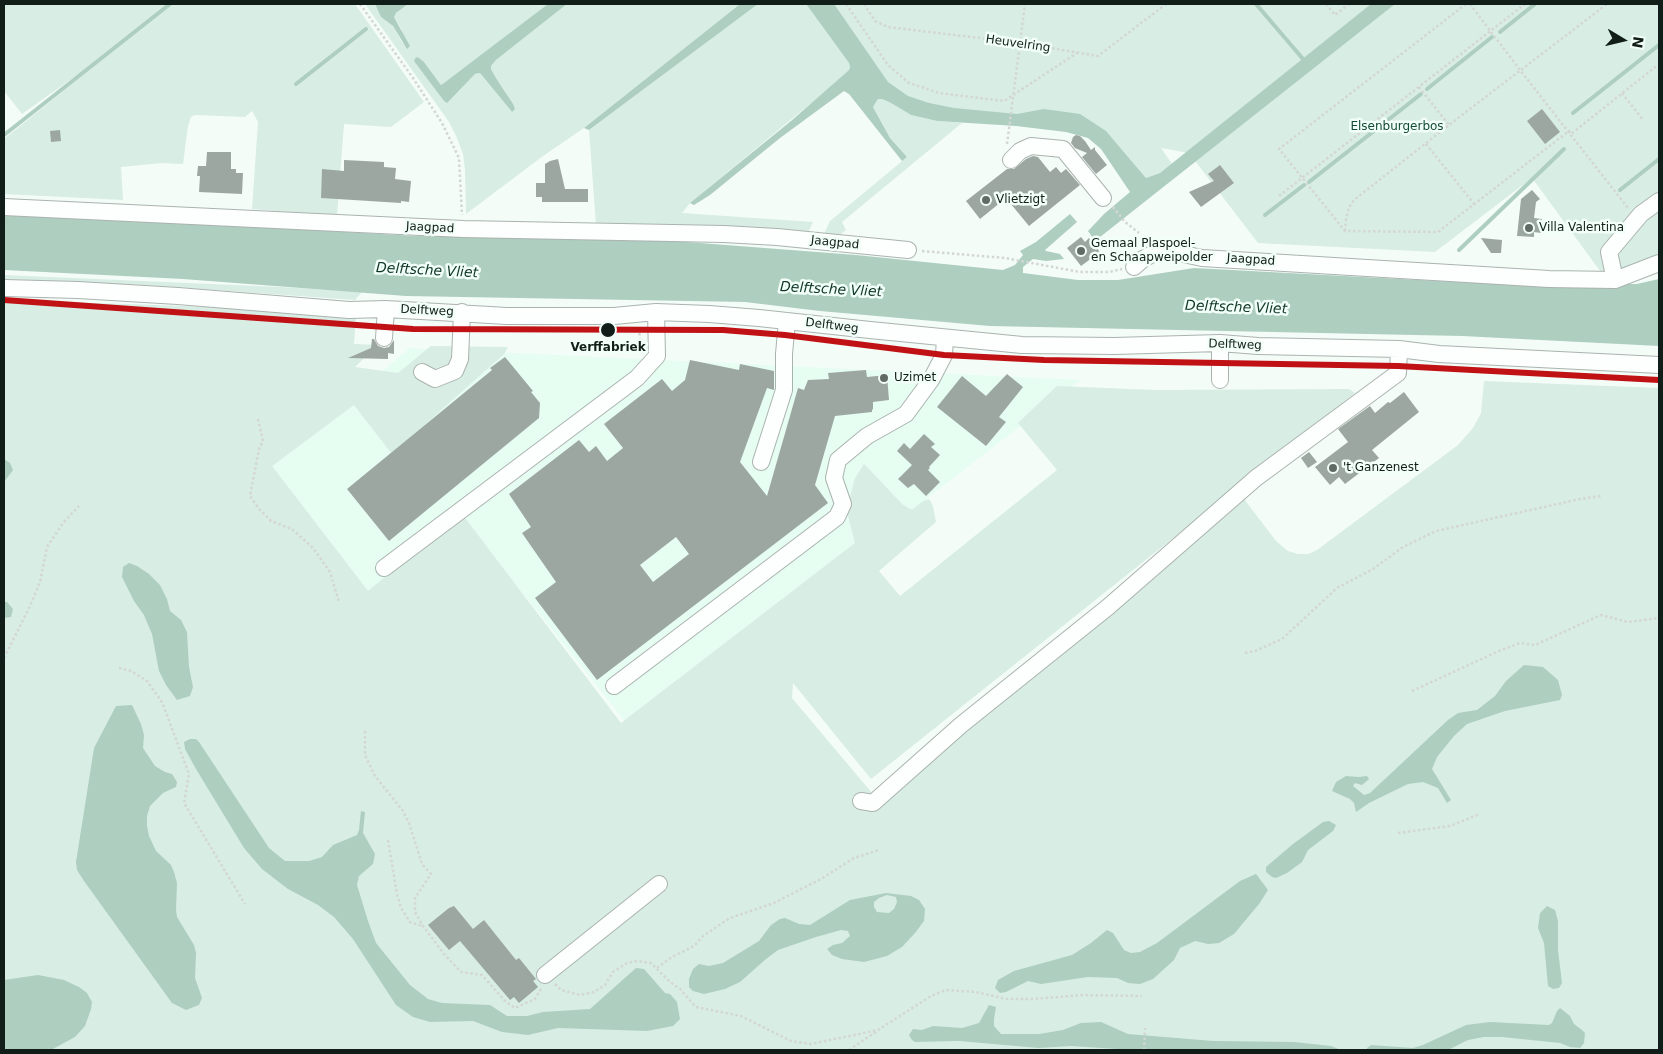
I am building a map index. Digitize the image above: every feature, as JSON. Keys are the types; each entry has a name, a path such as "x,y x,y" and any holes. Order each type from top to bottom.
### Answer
{"street":[{"path":"1011,160 1020,151 1031,146 1062,149 1106,201"},
{"path":"1615,280 1609,252 1641,214 1659,201"},
{"name":"Jaagpad","path":"4,207 463,229 724,234 777,237 908,250"},
{"name":"Jaagpad","path":"1134,267 1143,259 1156,252 1174,252 1202,258 1549,279 1615,280 1659,263"},
{"name":"Delftweg","path":"4,288 169,295 350,310 386,309 517,316 614,316 656,312 709,314 1022,345 1114,346 1220,343 1258,346 1399,349 1439,354 1659,365"},
{"path":"384,338 386,309"},
{"path":"422,372 435,379 455,371 460,359 462,312"},
{"path":"384,568 637,378 657,356 656,312"},
{"path":"760,462 784,390 784,354 787,321"},
{"path":"614,686 837,517 843,504 834,478 838,460 867,436 906,414 931,380 944,356 945,338"},
{"path":"1220,343 1220,380"},
{"path":"862,801 873,802 961,725 1108,607 1256,478 1398,373 1399,349"},
{"path":"545,975 659,884"}],"path":[{"path":"360,4 413,78 442,123 459,158 463,229"},
{"path":"846,4 888,66 909,83 939,93 1004,101 1077,53"},
{"name":"Heuvelring","path":"864,4 875,21 888,27 1021,43 1098,56 1166,4"},
{"path":"1008,131 1025,4"},
{"path":"1326,4 1335,15 1349,4"},
{"path":"1345,231 1279,149 1468,4 1629,210 1639,217"},
{"path":"1279,196 1525,4"},
{"path":"1345,231 1349,207 1354,200 1520,70 1608,4"},
{"path":"1569,131 1571,134 1659,64"},
{"path":"1419,87 1449,125"},
{"path":"1622,93 1643,120"},
{"path":"1345,231 1438,232 1569,131"},
{"path":"1426,144 1475,204"},
{"path":"1106,201 1125,222 1139,232"},
{"path":"908,250 1005,258 1080,272 1109,272 1134,267"},
{"path":"258,419 263,441 250,496 259,510 271,521 292,529 314,548 330,572 339,602"},
{"path":"1245,653 1256,651 1282,638 1337,588 1373,569 1403,547 1436,531 1601,496"},
{"path":"4,658 40,582 47,547 63,522 79,506"},
{"path":"1412,691 1499,651 1520,643 1535,645 1602,615 1628,622 1659,618"},
{"path":"119,668 131,671 147,681 162,702 189,774 184,803 245,904"},
{"path":"365,731 365,755 368,762 375,776 403,812 409,823 422,864 431,874 414,898 415,912 444,954 461,972 482,975 505,1001 515,1008 535,999 541,989 545,975 561,990 580,995 594,992 605,985 613,972 627,963 637,961 650,962 680,989 696,1007 742,1016 791,1041 811,1044 878,1030"},
{"path":"1398,833 1450,826 1480,814"},
{"path":"388,840 401,908 410,922 423,926"},
{"path":"657,968 672,957 694,946 703,936 730,918 774,903 822,879 854,858 879,850"},
{"path":"849,1050 931,996 946,990 976,992 1006,999 1083,995 1142,996"},
{"path":"1144,1050 1145,1028"}],"shaded area":[{"path":"410,348 1080,380 855,554 628,725 466,522 366,602 258,475"}],"green space":[{"path":"4,4 355,4 424,102 391,127 344,124 337,216 252,209 258,122 252,111 245,117 195,115 191,117 183,164 161,163 121,167 123,200 4,194 4,139 121,44 22,114 4,91"},
{"path":"365,4 375,4 381,17 393,26 403,44 402,30 394,17 396,13 408,4 548,4 441,85 424,62 416,57 444,101 447,102 475,74 480,73 512,112 506,93 491,66 567,4 740,4 584,128 543,156 466,214 465,169 463,154 457,138 449,122"},
{"path":"758,4 806,4 849,63 849,70 690,203 682,213 813,222 807,235 596,225 589,130"},
{"name":"Elsenburgerbos","path":"821,4 1659,4 1659,255 1637,265 1603,275 1532,178 1435,252 1258,243 1189,153 1161,148 1172,164 1160,173 1146,178 1111,137 955,114 888,95"},
{"path":"878,99 891,103 911,115 937,121 962,123 842,222 846,230 837,237 823,236 830,221 907,157 890,138 873,107"},
{"path":"4,275 362,292 355,300 144,285 4,279"},
{"path":"4,300 215,307 356,317 354,344 378,345 355,367 398,373 431,346 508,347 504,354 392,454 354,405 272,466 368,591 462,514 621,723 855,543 848,516 849,501 855,478 864,464 902,504 910,509 929,499 933,506 936,522 879,571 900,596 1057,470 1018,423 1057,386 1154,390 1349,389 1355,393 871,779 793,683 792,698 872,793 1241,495 1276,541 1288,551 1308,554 1317,550 1458,445 1473,428 1481,413 1484,381 1659,388 1659,1050 4,1050"}],"water":[{"path":"375,4 408,4 396,13 394,17 410,46 407,49 393,26 381,17"},
{"path":"548,4 567,4 491,66 496,78 513,104 515,109 512,112 480,73 475,74 447,103 414,61 416,57 424,62 441,85"},
{"path":"740,4 758,4 589,130 584,128"},
{"path":"806,4 834,4 888,82 908,96 954,108 1017,114 1044,109 1080,114 1106,131 1146,178 1160,173 1371,4 1395,4 1095,241 1088,231 1104,214 1130,192 1101,149 1088,138 1066,132 1016,126 937,121 911,115 891,103 878,99 873,107 890,138 907,157 902,161 849,94 844,91 780,138 710,195 694,205 690,203 791,121 849,70 849,63"},
{"name":"Delftsche Vliet","path":"1070,214 1077,222 1045,250 1060,254 1064,259 1046,261 1033,259 1023,267 1023,273 1078,280 1118,280 1194,268 1476,283 1637,284 1659,279 1659,346 1462,336 990,326 820,311 745,302 406,296 183,279 4,270 4,215 417,236 661,240 856,255 1003,270 1015,265 1023,255 1020,251 1036,242"},
{"path":"4,459 10,463 13,470 4,482"},
{"path":"129,563 149,574 160,585 167,599 170,611 181,620 187,632 189,667 193,687 190,696 177,700 159,671 152,634 144,615 134,601 122,577 123,567"},
{"path":"4,602 7,602 13,609 11,617 4,618"},
{"path":"1524,665 1543,667 1558,680 1562,695 1560,700 1505,711 1467,724 1454,736 1437,757 1432,769 1451,800 1447,803 1438,788 1423,782 1408,784 1369,803 1356,812 1354,803 1350,799 1332,791 1336,782 1346,776 1367,776 1369,779 1362,785 1355,783 1353,786 1364,795 1370,793 1448,720 1458,713 1477,710 1495,696 1506,681"},
{"path":"132,705 144,735 143,748 155,766 172,774 177,782 176,787 163,793 150,806 147,826 149,836 156,851 171,865 174,872 177,883 177,917 194,945 196,953 195,978 202,998 199,1005 186,1010 172,1003 77,870 76,862 94,748 116,706"},
{"path":"196,739 199,742 269,848 285,861 309,861 322,857 333,845 357,835 361,811 365,812 363,833 375,854 373,864 359,876 357,885 368,921 376,943 410,985 428,999 442,1003 490,1005 507,1016 527,1016 543,1012 590,1009 636,968 644,969 665,993 670,994 677,1002 680,1019 673,1026 647,1031 558,1028 528,1035 502,1032 473,1021 430,1022 413,1017 396,1005 353,939 334,917 318,905 288,889 262,869 244,848 185,749 184,742"},
{"path":"1329,821 1336,825 1333,831 1308,850 1302,862 1287,873 1276,878 1266,872 1266,867 1293,844 1323,822"},
{"path":"1256,874 1268,890 1234,934 1219,943 1208,944 1195,941 1180,948 1174,960 1153,979 1140,984 1128,983 1117,978 1088,977 1041,984 1028,981 1000,993 995,988 998,980 1014,971 1072,955 1107,930 1113,933 1124,950 1131,953 1140,952 1157,943 1240,881"},
{"path":"886,893 911,896 919,900 925,909 924,921 902,947 887,956 864,962 842,959 832,955 827,949 842,943 850,936 848,931 841,930 778,950 740,982 725,989 704,994 693,991 689,987 689,979 693,969 699,964 709,966 723,963 759,941 771,925 780,919 785,918 799,924 810,925 850,900","holes":["887,895 896,897 897,902 894,909 889,913 877,912 874,902 879,898"]},
{"path":"1547,906 1555,910 1558,921 1558,950 1562,983 1559,988 1553,989 1548,986 1544,943 1538,928 1540,913"},
{"path":"38,975 64,980 87,993 92,1002 85,1026 75,1037 51,1050 4,1050 4,980"},
{"path":"989,1005 996,1007 994,1026 1001,1034 1039,1034 1063,1030 1081,1023 1101,1022 1128,1034 1213,1041 1294,1042 1331,1046 1341,1050 1132,1050 1071,1046 1039,1048 959,1041 915,1042 909,1035 913,1029 922,1030 933,1026 962,1028 979,1023"},
{"path":"1560,1008 1585,1033 1584,1043 1580,1048 1560,1043 1484,1037 1468,1040 1448,1050 1367,1050 1371,1045 1413,1048 1466,1025 1490,1022 1549,1025"}],"building":[{"path":"1542,109 1560,132 1545,144 1527,121"},
{"path":"60,130 61,141 51,142 50,131"},
{"path":"1076,135 1085,141 1091,150 1095,147 1095,150 1107,165 1096,174 1082,157 1087,153 1075,148 1071,143"},
{"path":"207,152 231,152 231,169 236,169 236,173 243,173 242,194 199,192 200,176 197,176 198,166 206,166"},
{"path":"1033,156 1038,157 1050,172 1056,167 1061,173 1066,169 1080,185 1029,226 1006,198 980,219 966,201 1007,169 1014,169"},
{"path":"558,159 565,189 588,189 588,202 542,202 542,197 536,197 536,183 545,183 545,164"},
{"path":"344,160 384,162 384,167 396,168 395,179 411,181 409,202 321,198 322,169 344,171"},
{"path":"1220,165 1234,183 1201,207 1189,192 1214,181 1208,174"},
{"name":"Villa Valentina","path":"1532,190 1540,199 1536,202 1534,218 1542,219 1541,233 1534,232 1534,237 1517,236 1521,199"},
{"name":"Gemaal Plaspoel- en Schaapweipolder","path":"1081,237 1085,242 1089,238 1100,252 1081,266 1067,248"},
{"path":"1481,238 1502,240 1501,253 1491,253"},
{"path":"372,339 374,339 378,346 384,348 389,347 394,340 394,354 388,353 388,359 348,358 371,348"},
{"path":"505,357 533,391 531,392 540,403 539,418 389,541 347,489 492,370 490,368"},
{"path":"690,360 739,370 740,364 774,371 774,390 767,388 740,462 767,496 798,388 804,390 808,380 829,379 828,373 866,370 867,377 887,375 889,400 873,402 872,412 835,416 815,485 828,503 597,680 535,598 556,582 522,533 531,527 509,494 579,440 589,452 596,446 607,461 623,448 604,424 662,379 672,391 685,380","holes":["676,537 689,554 653,582 640,565"]},
{"path":"1007,374 1023,387 999,417 1006,422 986,446 937,407 962,376 986,396"},
{"path":"1404,392 1419,412 1372,450 1379,458 1345,484 1339,477 1330,485 1315,467 1348,442 1338,429 1370,406 1375,413"},
{"path":"924,434 935,444 931,447 940,455 928,470 940,482 926,496 914,484 908,488 898,479 912,465 897,451 904,443 910,449"},
{"path":"1309,452 1317,462 1308,468 1301,458"},
{"path":"454,906 473,929 484,920 516,960 519,958 536,979 533,981 538,987 519,1003 514,997 510,1000 460,941 449,950 428,925"}],"waterway":[{"path":"4,135 170,4"},
{"path":"1256,4 1303,59"},
{"path":"1500,32 1535,4"},
{"path":"296,84 366,29"},
{"path":"1427,89 1492,37"},
{"path":"1573,113 1659,45"},
{"path":"1309,182 1421,94"},
{"path":"1459,250 1564,149"},
{"path":"1620,190 1659,159"},
{"path":"1265,215 1304,185"}],"transit line":[{"path":"4,300 413,329 723,330 785,335 944,355 1044,360 1398,366 1659,380"}],"place":[{"name":"Vlietzigt","path":"986,200"},
{"name":"Villa Valentina","path":"1529,228"},
{"name":"Gemaal Plaspoel- en Schaapweipolder","path":"1081,251"},
{"name":"Verffabriek","path":"608,330"},
{"name":"Uzimet","path":"884,378"},
{"name":"'t Ganzenest","path":"1333,468"}]}
